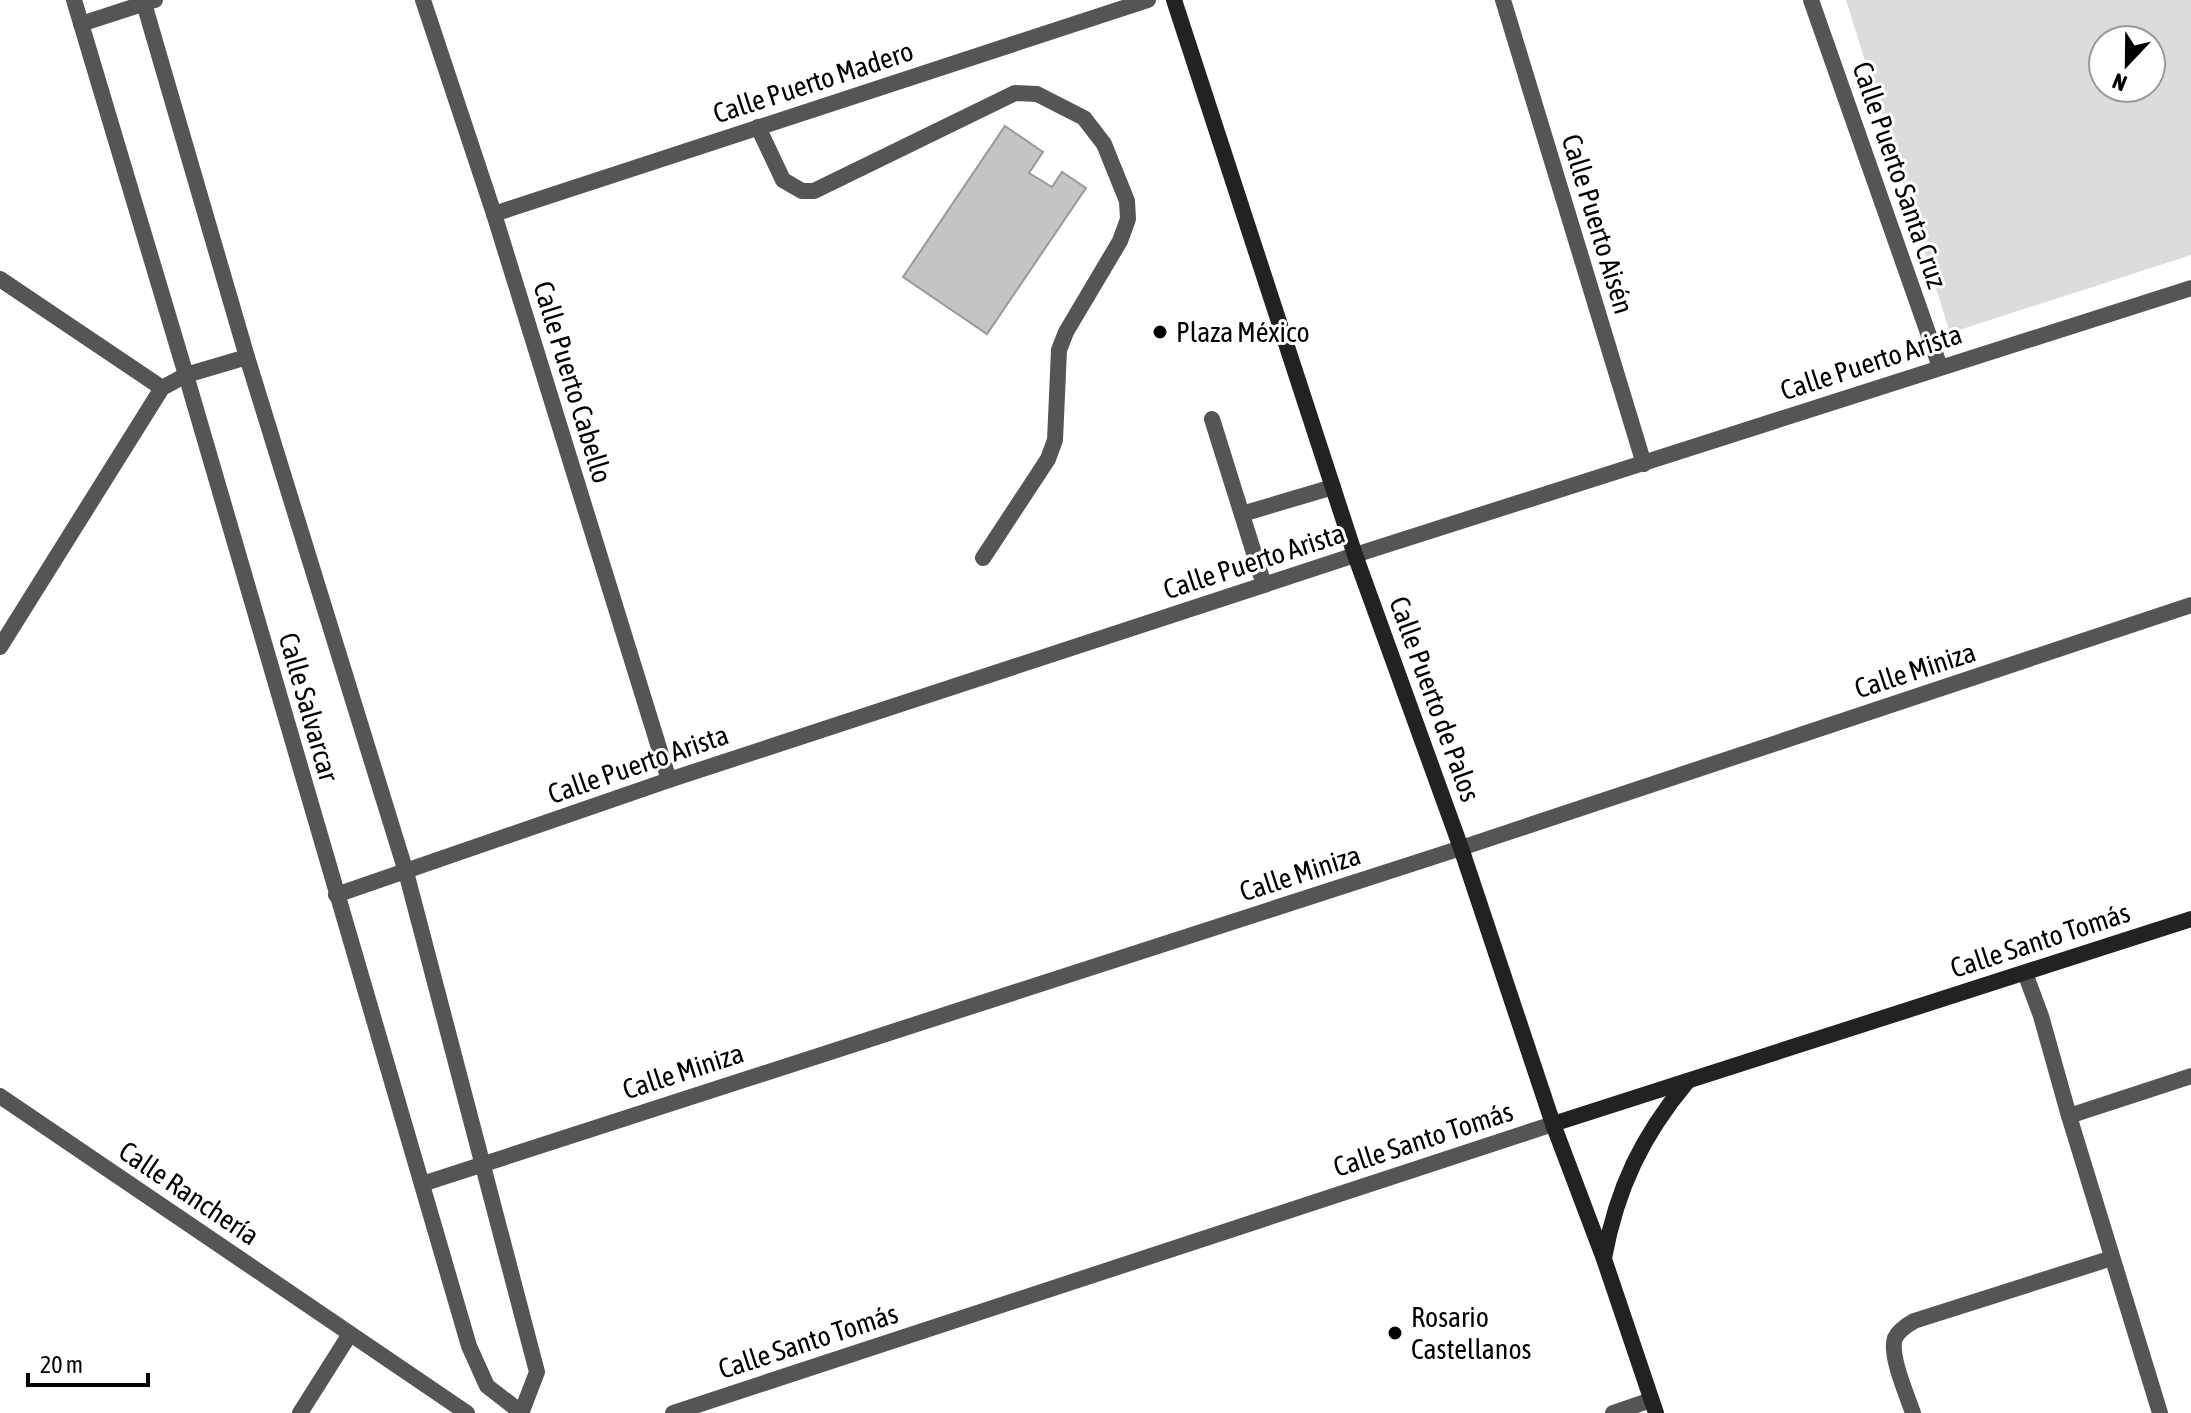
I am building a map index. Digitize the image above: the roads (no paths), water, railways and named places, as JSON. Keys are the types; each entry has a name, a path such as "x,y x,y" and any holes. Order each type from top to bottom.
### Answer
{"street":[{"name":"Calle Salvarcar","path":"74,0 469,1346 487,1386 522,1412 537,1372 406,872 247,357 147,1"},
{"name":"Calle Puerto Cabello","path":"423,0 494,214 669,780"},
{"name":"Calle Puerto Madero","path":"494,214 1148,0"},
{"name":"Calle Puerto de Palos","path":"1174,0 1355,555 1461,848 1553,1124 1604,1259 1654,1407"},
{"name":"Calle Puerto Aisén","path":"1503,0 1644,464"},
{"name":"Calle Puerto Santa Cruz","path":"1811,0 1940,367"},
{"path":"81,24 147,1"},
{"path":"758,127 783,180 802,191 814,191 1015,93 1037,94 1062,105 1084,118 1104,144 1127,201 1128,219 1120,241 1066,332 1059,350 1055,440 1048,459 983,558"},
{"path":"0,279 162,388"},
{"name":"Calle Puerto Arista","path":"336,895 669,780 1355,555 2191,288"},
{"path":"0,647 162,388 186,375 247,357"},
{"path":"1212,419 1264,585"},
{"path":"1242,514 1333,487"},
{"name":"Calle Miniza","path":"422,1184 1461,848 2191,605"},
{"name":"Calle Santo Tomás","path":"673,1413 1553,1124 2191,919"},
{"path":"2025,973 2041,1016 2160,1413"},
{"path":"2069,1116 2191,1076"},
{"path":"1604,1259 1610,1227 1632,1164 1647,1135 1687,1082"},
{"name":"Calle Ranchería","path":"0,1096 467,1413"},
{"path":"1913,1413 1894,1348 1895,1338 1903,1328 1914,1321 2112,1258"},
{"path":"300,1413 350,1334"},
{"path":"1613,1413 1654,1407"}],"place":[{"name":"Plaza México","path":"1160,332"},
{"name":"Rosario Castellanos","path":"1395,1333"}]}
